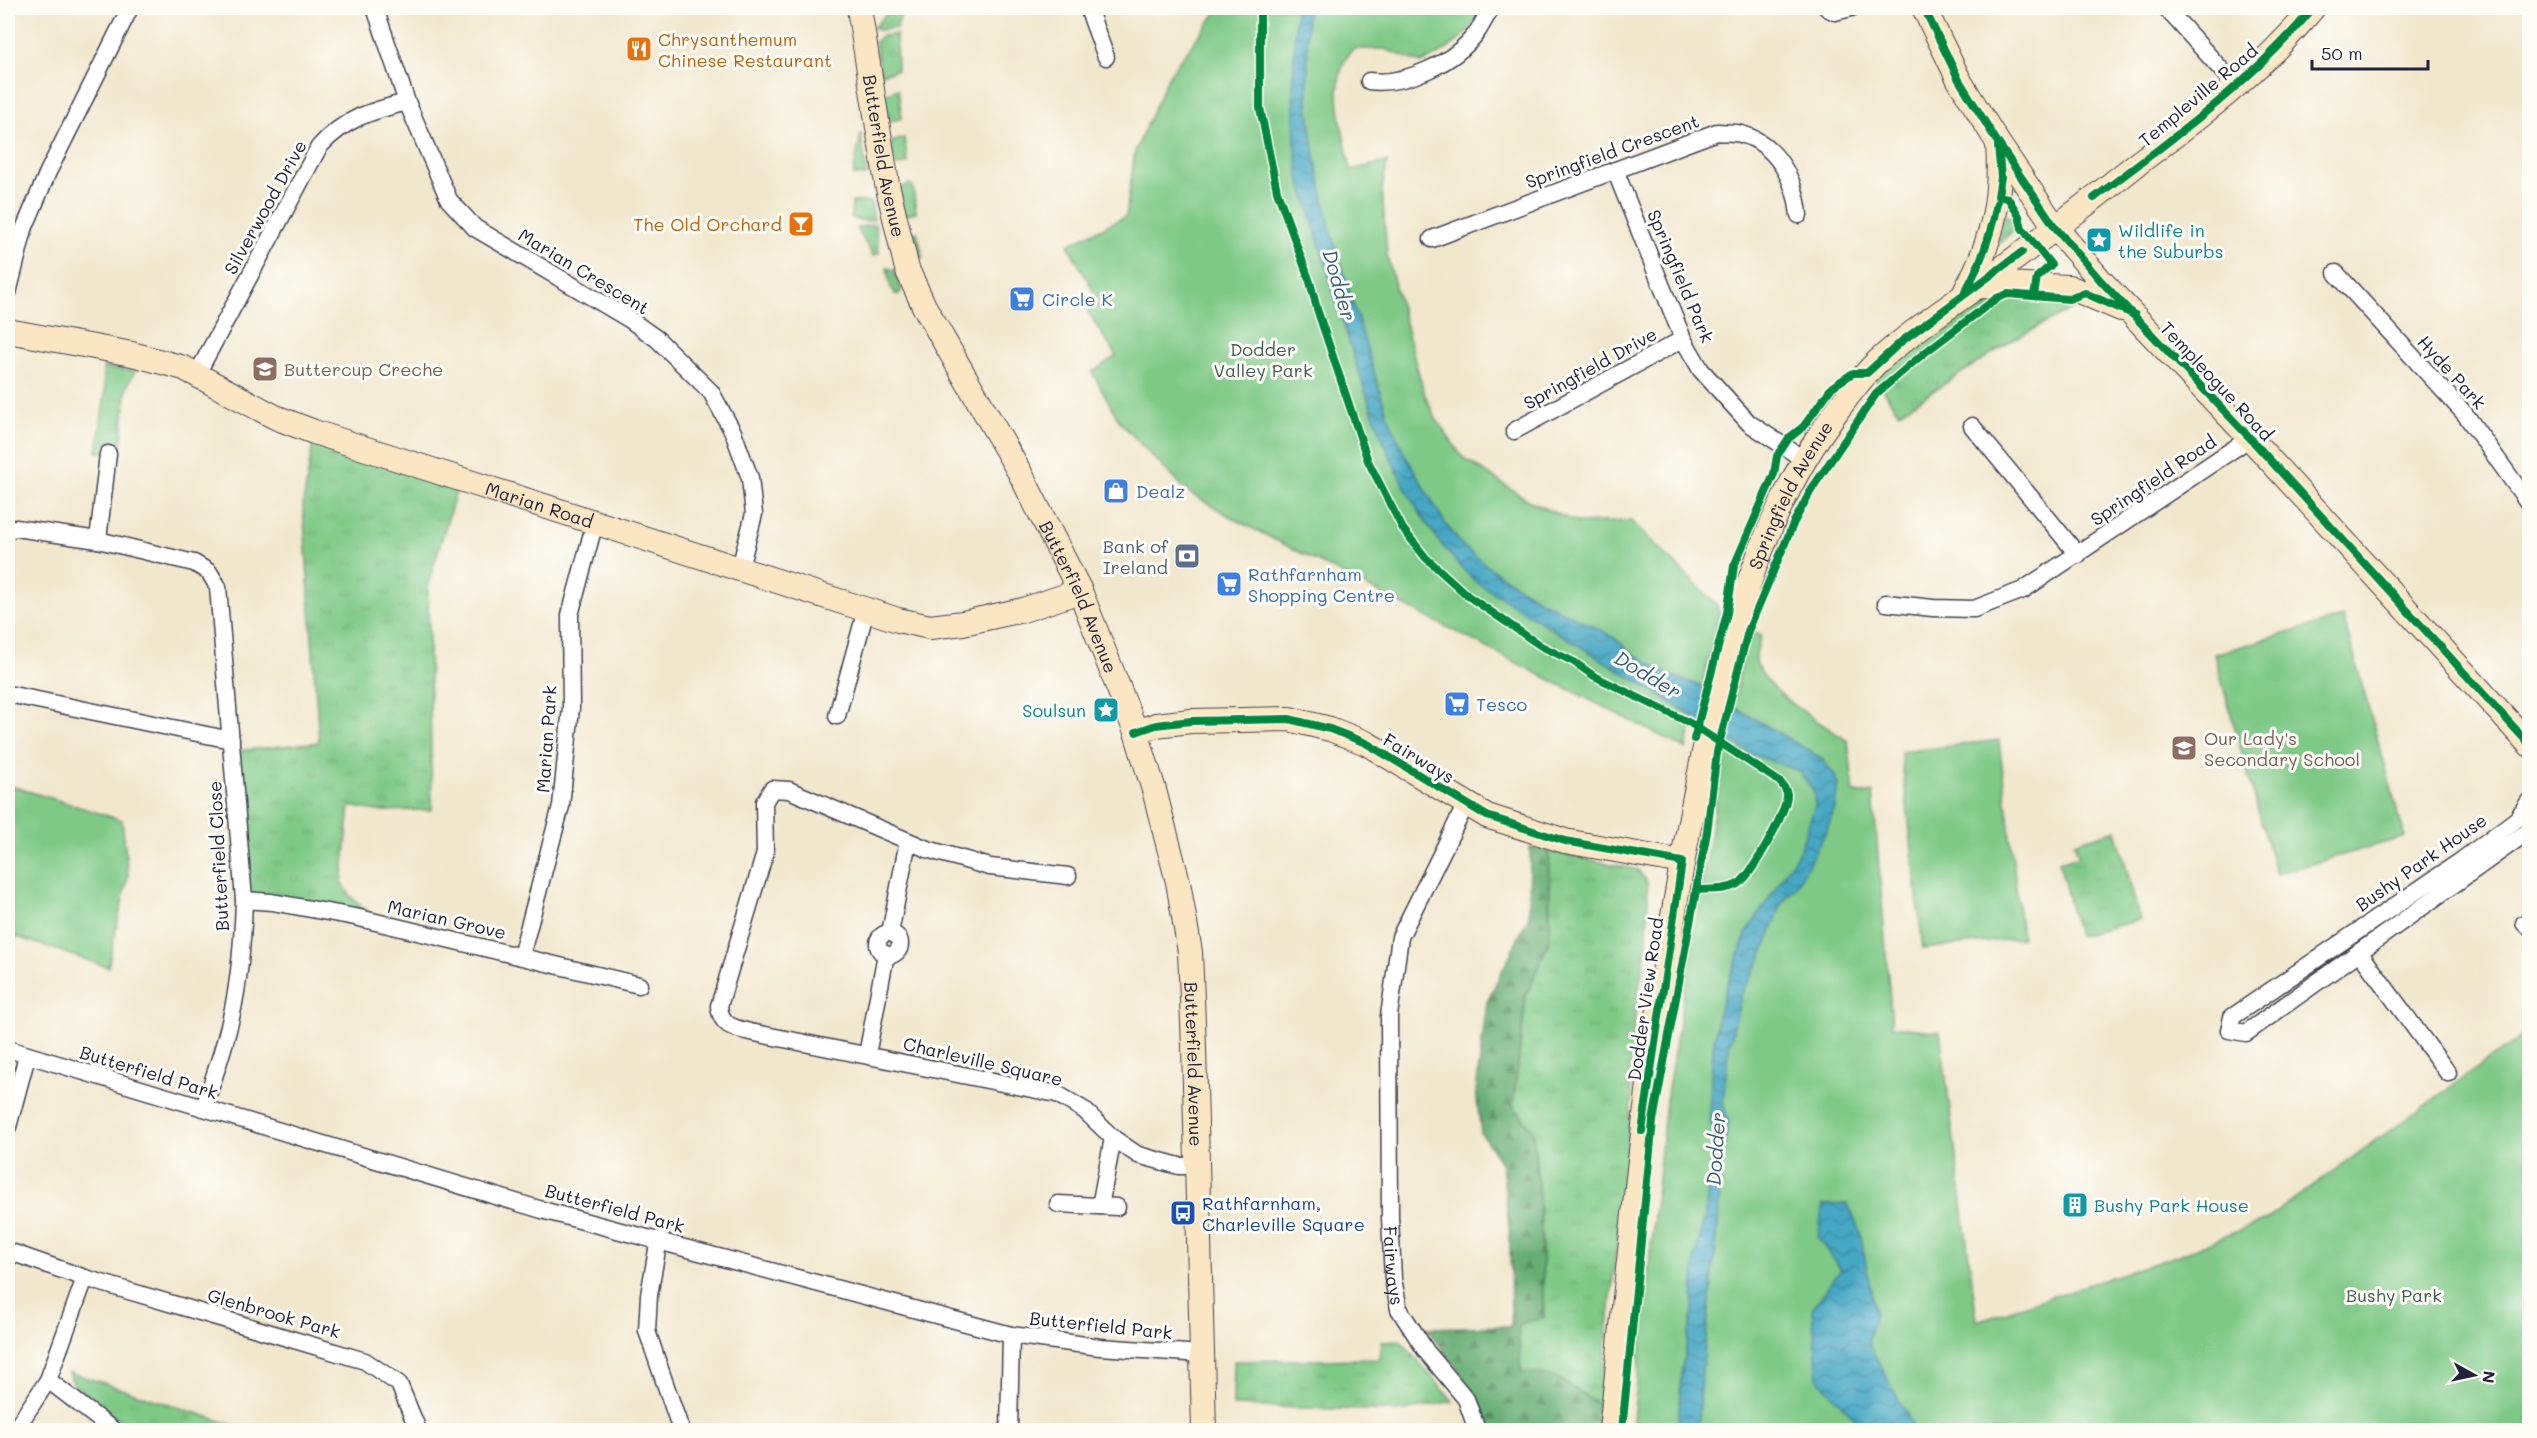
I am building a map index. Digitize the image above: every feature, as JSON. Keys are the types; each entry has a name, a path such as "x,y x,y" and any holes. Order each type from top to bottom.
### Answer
{"main road":[{"name":"Butterfield Avenue","path":"860,8 888,184 907,269 924,306 1020,473 1080,591 1136,732 1178,882 1190,952 1204,1431"},
{"name":"Templeogue Road","path":"1924,8 1959,80 2055,228 2250,438 2529,745"},
{"name":"Templeville Road","path":"2055,228 2236,86 2288,39 2313,8"},
{"path":"1969,292 1992,229 2001,177 1998,143"},
{"name":"Springfield Avenue","path":"1682,862 1720,684 1762,545 1803,459 1848,395 1875,364 1902,341 2055,228"},
{"path":"1969,292 2016,284 2069,287 2135,315"},
{"name":"Marian Road","path":"8,331 132,354 197,374 275,417 304,428 866,610 930,627 963,623 1023,609 1080,591"},
{"name":"Fairways","path":"1136,732 1156,725 1191,721 1289,719 1330,729 1365,743 1487,816 1565,840 1682,862"},
{"name":"Dodder View Road","path":"1611,1431 1641,1141 1655,1032 1682,862"}],"street":[{"path":"8,293 24,228 48,172 130,8"},
{"name":"Marian Crescent","path":"375,8 407,102 449,200 475,228 648,332 711,392 733,432 750,478 754,514 740,568"},
{"path":"1088,8 1106,57"},
{"path":"1369,81 1384,83 1411,77 1447,59 1476,34 1491,8"},
{"path":"1827,8 1835,12 1851,8"},
{"path":"2166,8 2236,86"},
{"name":"Silverwood Drive","path":"197,374 319,147 334,130 355,118 407,102"},
{"name":"Springfield Crescent","path":"1431,238 1717,132 1740,134 1761,142 1774,154 1796,189 1799,215"},
{"name":"Springfield Park","path":"1615,170 1683,339 1701,370 1749,423 1803,459"},
{"name":"Hyde Park","path":"2336,273 2465,414 2529,506"},
{"name":"Springfield Drive","path":"1515,431 1683,339"},
{"path":"1972,426 2078,555"},
{"name":"Springfield Road","path":"1886,603 1974,609 2023,590 2250,438"},
{"path":"98,540 108,454"},
{"name":"Marian Park","path":"521,956 561,806 571,708 570,615 595,522"},
{"name":"Butterfield Close","path":"8,530 16,528 98,540 194,563 209,572 218,587 243,900 243,934 236,993 224,1043 204,1108"},
{"path":"837,716 866,610"},
{"path":"8,694 231,740"},
{"name":"Charleville Square","path":"1068,876 990,867 927,849 789,790 772,789 764,802 765,853 719,1006 720,1017 728,1026 1057,1094 1084,1110 1113,1138 1140,1152 1198,1165"},
{"name":"Bushy Park House","path":"2529,800 2517,819 2462,860 2232,1017 2229,1030 2246,1033 2529,830"},
{"name":"Fairways","path":"1466,804 1400,937 1389,1016 1390,1217 1393,1279 1399,1309 1426,1351 1466,1399 1477,1431"},
{"path":"867,1055 886,954 881,951 878,942 881,936 890,933 908,841"},
{"name":"Marian Grove","path":"243,900 320,910 639,985"},
{"path":"2359,952 2448,1073"},
{"name":"Butterfield Park","path":"8,1049 468,1189 1011,1335 1100,1347 1202,1354"},
{"path":"8,1127 27,1056"},
{"path":"1058,1204 1108,1206 1113,1138"},
{"path":"659,1239 649,1295 647,1331 681,1431"},
{"name":"Glenbrook Park","path":"8,1251 85,1278 365,1361 399,1384 418,1431"},
{"path":"15,1431 48,1380 85,1278"},
{"path":"1009,1431 1011,1335"},
{"path":"48,1380 113,1431"}],"green space":[{"path":"892,8 899,8 901,12 897,28 878,30 873,28"},
{"name":"Dodder Valley Park","path":"1220,8 1484,8 1457,41 1441,53 1421,63 1385,49 1353,49 1345,61 1338,91 1341,124 1351,170 1387,162 1382,189 1387,256 1424,393 1436,419 1462,457 1529,501 1578,523 1631,521 1716,604 1720,613 1686,749 1238,521 1188,492 1120,422 1092,372 1116,356 1087,310 1100,303 1068,245 1126,216 1135,151 1169,75"},
{"path":"896,34 897,70 881,74 875,42 882,36"},
{"path":"898,89 902,118 888,122 884,94"},
{"path":"861,133 867,176 853,175"},
{"path":"904,138 908,163 897,166 891,142"},
{"path":"910,184 913,186 916,212 905,215 899,188"},
{"path":"852,202 871,202 874,220 851,218"},
{"path":"2003,214 2011,218 2016,228 1998,244"},
{"path":"875,224 879,253 873,256 857,228"},
{"path":"917,232 923,257 914,259 909,234"},
{"path":"887,268 894,270 901,289 901,292 896,295 890,286"},
{"path":"1998,291 2091,300 2016,338 1899,413 1875,379 1903,354"},
{"path":"103,367 135,371 127,387 120,454 97,452 105,393"},
{"path":"315,431 460,478 428,585 432,810 377,811 350,806 342,884 353,899 368,912 252,895 248,876 238,751 319,742 303,504"},
{"path":"2343,617 2405,837 2276,874 2214,654"},
{"name":"Bushy Park","path":"1750,631 1761,636 1756,659 1768,682 1794,705 1848,741 1854,793 1873,793 1892,1026 1940,1032 1977,1321 2179,1255 2265,1220 2529,1031 2529,1430 1632,1430 1666,1101 1719,781 1717,766"},
{"path":"1999,740 2022,938 1923,949 1901,752"},
{"path":"8,785 122,820 128,875 108,967 8,934"},
{"path":"2116,830 2140,920 2078,936 2059,862 2079,856 2074,843"},
{"path":"1530,847 1549,851 1550,939 1526,996 1513,1106 1533,1130 1541,1224 1544,1318 1518,1324 1521,1372 1555,1377 1600,1405 1598,1430 1491,1430 1477,1396 1427,1328 1511,1326 1510,1238 1502,1164 1481,1133 1476,1091 1487,1002 1529,916"},
{"path":"1549,851 1638,870 1647,883 1647,943 1637,998 1629,1081 1632,1095 1600,1405 1555,1377 1521,1373 1518,1324 1544,1317 1541,1224 1533,1130 1513,1106 1526,996 1550,939"},
{"path":"1400,1340 1453,1401 1404,1411 1233,1406 1234,1361 1380,1359 1382,1341"},
{"path":"69,1372 249,1430 128,1430 74,1386"}],"water":[{"name":"Dodder","path":"1296,8 1307,8 1308,103 1315,158 1330,228 1386,411 1404,453 1445,523 1462,545 1491,569 1536,598 1612,636 1632,653 1669,675 1695,684 1820,757 1834,774 1838,785 1835,807 1826,832 1797,885 1782,903 1760,961 1742,992 1728,1052 1723,1104 1729,1122 1721,1162 1718,1227 1700,1390 1699,1430 1678,1430 1681,1373 1693,1311 1695,1259 1705,1214 1714,1145 1709,1110 1713,1047 1718,1016 1747,932 1800,850 1815,805 1813,790 1799,771 1754,755 1724,739 1683,710 1476,582 1431,531 1398,474 1373,412 1299,178 1294,114"},
{"path":"1848,1204 1860,1232 1875,1313 1868,1342 1915,1430 1865,1430 1818,1379 1812,1309 1841,1270 1818,1238 1823,1205"}],"cycle path":[{"path":"1260,8 1260,108 1277,191 1310,282 1368,461 1403,529 1426,558 1468,596 1541,646 1574,662 1594,676 1690,723 1780,782 1786,791 1786,802 1776,827 1752,869 1744,878 1738,884 1728,888 1696,890"},
{"path":"1924,8 1959,80 2055,227 2101,281 2250,438 2530,745"},
{"path":"2094,198 2210,109 2264,61 2313,8"},
{"path":"1998,146 2001,177 1998,196 2008,198 2019,216 2022,228 2051,265 2037,277 2034,296"},
{"path":"1965,292 1985,249 1997,203"},
{"path":"1694,739 1727,613 1734,566 1774,474 1777,456 1789,438 1803,427 1832,387 1853,373 1867,373 1902,341 2022,252"},
{"path":"1622,1430 1653,1121 1707,832 1717,752 1748,631 1794,522 1813,487 1876,394 1923,354 1997,298 2008,294 2069,299 2085,293 2135,315"},
{"path":"1136,732 1156,725 1191,721 1289,719 1330,729 1366,743 1487,816 1565,841 1682,862 1642,1131"}],"place":[{"name":"Chrysanthemum Chinese Restaurant","path":"639,49"},
{"name":"The Old Orchard","path":"801,224"},
{"name":"Wildlife in the Suburbs","path":"2099,240"},
{"name":"Circle K","path":"1022,299"},
{"name":"Buttercup Creche","path":"265,369"},
{"name":"Dealz","path":"1116,491"},
{"name":"Bank of Ireland","path":"1187,556"},
{"name":"Rathfarnham Shopping Centre","path":"1229,584"},
{"name":"Tesco","path":"1457,704"},
{"name":"Soulsun","path":"1106,710"},
{"name":"Our Lady's Secondary School","path":"2184,748"},
{"name":"Bushy Park House","path":"2075,1205"},
{"name":"Rathfarnham, Charleville Square","path":"1183,1213"}]}
